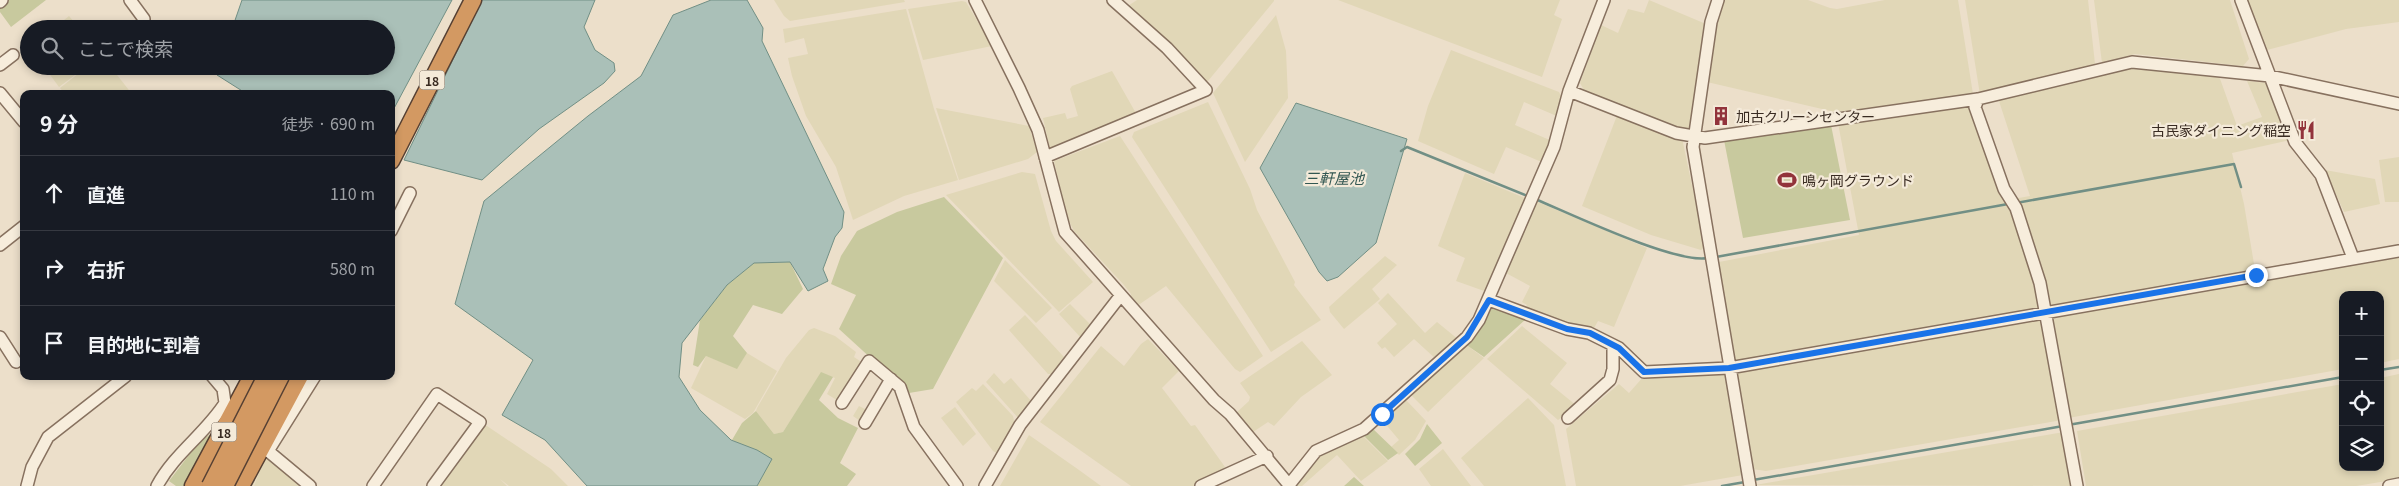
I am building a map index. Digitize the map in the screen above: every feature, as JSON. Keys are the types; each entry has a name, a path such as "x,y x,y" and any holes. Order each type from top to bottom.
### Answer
{"highway":[{"name":"18","path":"395,128 462,0"},
{"name":"18","path":"395,153 473,0"},
{"name":"18","path":"193,486 250,380"},
{"name":"18","path":"210,486 264,380"},
{"name":"18","path":"225,486 279,380"},
{"path":"241,486 298,380"}],"street":[{"path":"130,0 144,18"},
{"path":"975,0 1029,109 1045,157 1064,232 1266,456 1290,486 1316,451 1364,429 1467,337 1489,300 1554,147 1569,92 1604,0"},
{"path":"1045,157 1119,128 1206,90 1167,48 1113,0"},
{"path":"1718,0 1711,22 1693,147 1750,486"},
{"path":"2241,0 2295,142 2321,174 2353,258"},
{"path":"0,65 13,55"},
{"path":"1569,92 1694,137 1714,137 1978,99 2132,62 2270,76 2399,104"},
{"path":"0,93 20,117"},
{"path":"1978,99 1975,106 2004,189 2016,208 2030,248 2046,313 2077,486"},
{"path":"395,223 410,193"},
{"path":"0,246 20,229"},
{"path":"1489,300 1567,329 1590,333 1613,346 1644,372 1729,368 2399,250"},
{"path":"985,486 1020,425 1121,295"},
{"path":"0,337 16,362"},
{"path":"1568,418 1610,380 1613,369 1613,346"},
{"path":"842,403 867,361 891,379 902,391 914,427 958,486"},
{"path":"866,423 891,379"},
{"path":"27,486 32,467 48,437 121,380"},
{"path":"157,486 194,438 214,421 225,403 223,389 218,380"},
{"path":"310,486 268,451 312,380"},
{"path":"373,486 437,394 480,422 433,486"},
{"path":"1201,486 1266,456"},
{"path":"2389,486 2399,484"}],"shaded area":[{"path":"774,0 904,0 905,2 790,21 784,16"},
{"path":"1137,0 1274,1 1208,81 1204,81 1125,8"},
{"path":"1338,0 1560,0 1554,15 1562,19 1542,77"},
{"path":"1649,0 1706,24 1688,133 1585,92 1580,83 1601,25 1618,33 1628,9 1644,13"},
{"path":"1723,0 1808,0 1837,9 1885,0 1958,0 1973,94 1968,97 1835,112 1707,82 1713,36"},
{"path":"1965,0 2088,0 2095,64 1980,95"},
{"path":"2094,0 2230,0 2249,59 2243,66 2135,54 2102,63"},
{"path":"2244,0 2399,0 2399,22 2346,29 2267,50 2262,48"},
{"path":"966,2 992,46 923,60 908,9"},
{"path":"906,9 934,109 958,180 904,196 853,220 836,167 806,116 792,76 788,58 808,54 804,38 785,43 783,29"},
{"path":"1276,15 1286,51 1288,98 1245,162 1213,93"},
{"path":"69,16 72,20 64,20"},
{"path":"1451,50 1559,92 1563,100 1559,117 1524,102 1515,125 1552,141 1544,163 1506,147 1494,174 1418,141 1428,106"},
{"path":"2122,68 2219,76 2237,126 2262,117 2247,81 2269,83 2290,140 2232,153 2244,204 2255,270 2048,307 2013,199 2030,196 1998,98"},
{"path":"1112,71 1137,115 1050,149 1043,118 1065,113 1067,119 1078,116 1070,89 1072,86"},
{"path":"50,75 75,75 59,87"},
{"path":"77,75 117,75 129,90 62,90 60,88"},
{"path":"1208,102 1250,189 1257,210 1295,282 1294,285 1321,320 1271,352 1132,137 1134,132"},
{"path":"1966,105 1972,108 2014,209 2043,309 1735,363 1717,268 1719,262 1859,235 1838,123"},
{"path":"936,108 1029,126 1037,152 1028,159 959,180"},
{"path":"1618,113 1682,138 1705,247 1701,250 1651,235 1582,206"},
{"path":"1120,136 1263,356 1240,372 1235,369 1166,286 1137,306 1130,299 1131,294 1124,285 1074,231 1067,217 1054,161"},
{"path":"2399,157 2399,202 2385,202 2379,160"},
{"path":"2325,170 2375,179 2380,204 2344,212"},
{"path":"1022,172 1035,174 1051,231 1056,241 1093,282 1059,312 946,195"},
{"path":"1465,173 1527,199 1497,271 1491,269 1497,272 1487,292 1456,281 1465,258 1438,246"},
{"path":"1538,202 1647,248 1614,327 1598,321 1593,330 1566,325 1525,310 1527,305 1522,302 1530,286 1504,272 1535,203"},
{"path":"2399,254 2399,359 2384,362 2384,291 2339,291 2339,370 2068,418 2050,314"},
{"path":"1385,256 1397,265 1372,289 1380,299 1344,329 1330,312 1329,307"},
{"path":"1005,260 1052,308 1036,323 994,281"},
{"path":"1388,293 1425,333 1437,322 1459,340 1437,360 1414,339 1394,357 1385,347 1382,349 1377,343 1397,324 1378,303"},
{"path":"1070,304 1092,326 1082,339 1059,314"},
{"path":"1025,315 1064,357 1065,360 1052,374 1048,374 1009,330"},
{"path":"2034,317 2045,320 2062,420 1766,471 1752,469 1735,378 1739,369"},
{"path":"1522,326 1567,363 1550,384 1577,406 1558,420 1487,359"},
{"path":"814,328 835,336 856,352 854,357 863,363 840,402 827,394 835,378 821,373 783,432 774,434 756,411 757,408 786,358 809,330"},
{"path":"1148,339 1179,371 1162,388 1191,426 1195,425 1225,467 1220,471 1221,474 1198,486 1131,486 1040,422 1101,346 1124,366 1141,344"},
{"path":"1302,341 1332,375 1301,397 1274,426 1268,422 1253,432 1236,413 1249,401 1250,397 1240,383"},
{"path":"1465,344 1484,358 1428,412 1412,396 1413,394"},
{"path":"747,353 777,371 753,413 745,419 691,388 706,356 737,368"},
{"path":"1724,372 1743,475 1680,486 1576,486 1566,429 1619,384 1629,393 1644,376"},
{"path":"994,373 1004,384 1011,378 1032,402 1020,420 986,382"},
{"path":"2399,374 2399,479 2356,486 2086,486 2077,431 2339,385 2339,471 2384,471 2384,377"},
{"path":"983,384 1013,416 1015,426 998,454 993,451 956,402 972,388 976,391"},
{"path":"1528,398 1554,425 1566,486 1484,486 1461,458"},
{"path":"1403,401 1407,401 1426,421 1415,440 1399,455 1391,447 1399,440 1383,421"},
{"path":"859,406 869,411 863,423 853,416"},
{"path":"955,407 976,434 963,446 941,418"},
{"path":"484,424 551,469 568,486 509,486 500,479 507,486 439,486"},
{"path":"2064,432 2073,486 1755,485"},
{"path":"1360,433 1388,461 1361,481 1337,455 1302,486 1294,486 1315,455"},
{"path":"1029,435 1079,470 1101,486 1000,486"},
{"path":"1443,449 1471,486 1431,486 1419,469"},
{"path":"264,452 300,485 254,486 261,467 253,486 247,486"}],"green space":[{"path":"8,0 46,0 11,27 0,12 0,6"},
{"name":"鳴ヶ岡グラウンド","path":"1831,125 1850,220 1743,238 1724,140"},
{"path":"944,197 1003,258 933,389 909,393 839,329 856,295 831,284 841,256 857,231 897,212"},
{"path":"790,262 803,289 782,314 753,305 733,336 747,353 737,369 706,356 698,367 693,365 700,320 727,285 754,263"},
{"path":"1490,304 1527,318 1484,357 1465,344"},
{"path":"821,372 833,377 819,400 838,418 858,428 840,463 856,474 847,486 757,486 771,459 732,440 742,423 756,411 774,434 783,432"},
{"path":"1427,424 1442,443 1415,466 1405,454 1420,439"},
{"path":"1371,427 1398,453 1388,460 1361,433"},
{"path":"218,429 187,486 176,486 169,481 199,442"},
{"path":"1354,477 1364,486 1344,486"}],"water":[{"path":"242,0 452,0 395,107 395,90 241,90 217,75 395,75 395,20 235,20"},
{"path":"482,0 595,0 584,27 595,50 614,63 615,71 604,83 539,129 482,180 404,160"},
{"path":"711,0 747,0 763,28 762,41 844,212 842,228 835,237 823,269 828,281 808,291 790,262 754,263 727,285 682,343 679,377 700,410 731,440 757,450 772,459 757,486 587,486 545,440 502,415 533,360 455,304 484,201 588,116 641,76 673,15"},
{"name":"三軒屋池","path":"1296,103 1407,139 1376,243 1338,277 1327,281 1319,272 1260,168"}],"waterway":[{"path":"1401,151 1407,147 1530,197"},
{"path":"2016,203 2234,164 2241,187"},
{"path":"1535,199 1648,246 1693,258 1708,258"},
{"path":"1716,257 2008,204"},
{"path":"2384,369 2399,367"},
{"path":"2068,425 2339,378"},
{"path":"1753,480 2063,426"},
{"path":"1722,486 1745,482"}],"place":[{"name":"加古クリーンセンター","path":"1721,116"},
{"name":"古民家ダイニング稲空","path":"2306,130"},
{"name":"鳴ヶ岡グラウンド","path":"1787,180"}],"route":[{"path":"1382,414 1467,337 1479,320 1489,300 1567,329 1590,333 1619,348 1644,372 1729,368 2256,275"}]}
